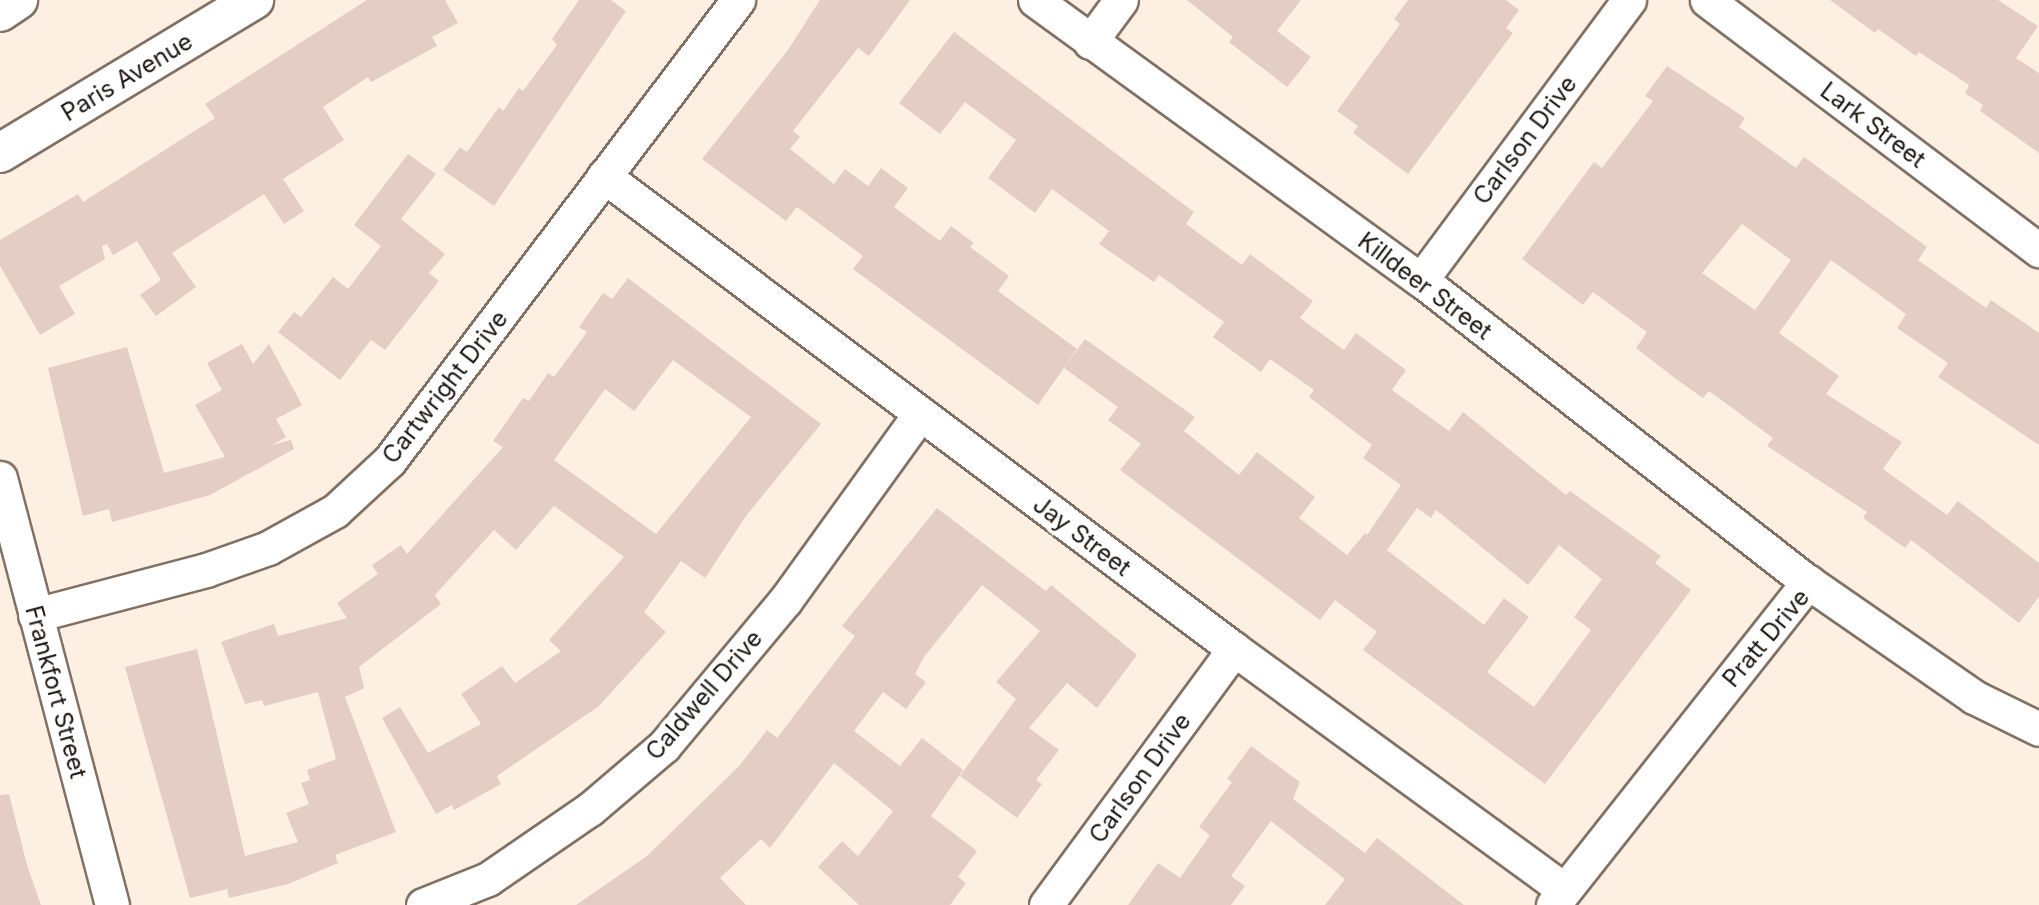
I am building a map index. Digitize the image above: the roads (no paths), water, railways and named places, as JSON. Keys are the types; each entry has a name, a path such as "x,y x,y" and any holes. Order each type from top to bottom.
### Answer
{"street":[{"path":"0,12 18,0"},
{"name":"Paris Avenue","path":"0,153 254,0"},
{"name":"Cartwright Drive","path":"36,615 206,570 268,548 335,511 390,460 738,0"},
{"name":"Killdeer Street","path":"1035,0 1421,280 1808,582"},
{"path":"1090,42 1121,0"},
{"name":"Carlson Drive","path":"1421,280 1629,0"},
{"name":"Lark Street","path":"1707,0 2039,250"},
{"name":"Jay Street","path":"604,176 1234,649 1558,898"},
{"name":"Caldwell Drive","path":"423,905 488,879 590,809 664,746 785,601 920,414"},
{"name":"Frankfort Street","path":"0,478 112,905"},
{"name":"Pratt Drive","path":"1558,898 1808,582 1974,697 2039,729"},
{"name":"Carlson Drive","path":"1046,905 1234,649"}]}
